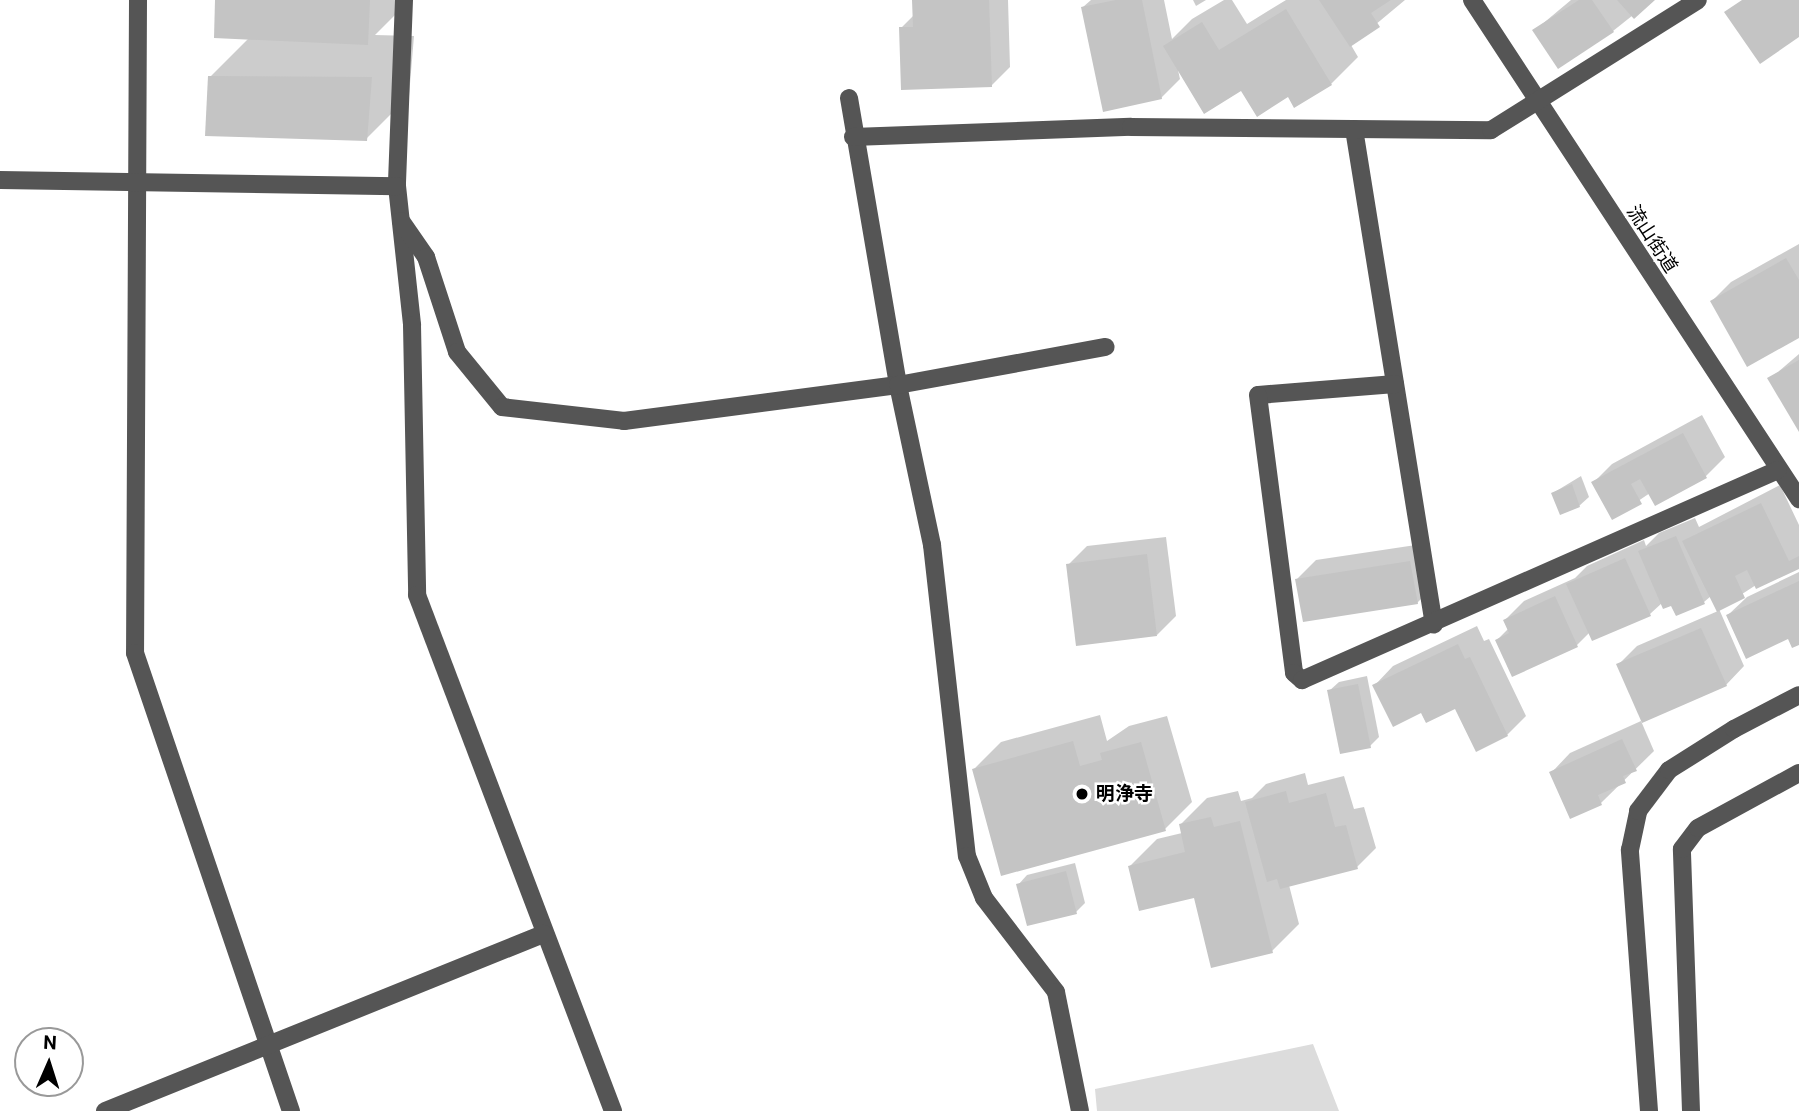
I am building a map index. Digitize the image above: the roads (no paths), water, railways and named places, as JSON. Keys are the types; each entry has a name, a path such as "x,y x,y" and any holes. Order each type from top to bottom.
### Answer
{"street":[{"path":"138,0 135,653 291,1111"},
{"path":"404,0 397,186 412,325 417,595 613,1111"},
{"name":"流山街道","path":"1472,0 1799,499"},
{"path":"853,137 1131,127 1491,130 1538,103 1698,0"},
{"path":"849,98 853,137 898,385 932,545 967,856 984,898 1056,992 1080,1111"},
{"path":"1354,129 1434,625"},
{"path":"0,180 397,186"},
{"path":"401,220 426,257 457,352 502,407 624,421 898,385 1107,347"},
{"path":"1395,384 1258,395 1294,673 1302,680 1434,625 1778,470"},
{"path":"1648,1111 1630,850 1638,811 1669,770 1734,729 1799,695"},
{"path":"1691,1111 1682,849 1699,828 1799,773"},
{"path":"105,1111 544,934"}],"place":[{"name":"明浄寺","path":"1082,794"}]}
